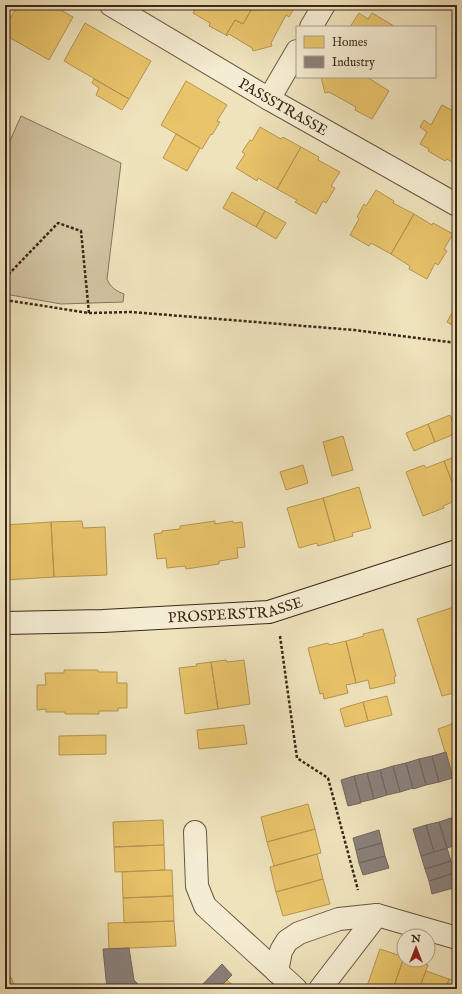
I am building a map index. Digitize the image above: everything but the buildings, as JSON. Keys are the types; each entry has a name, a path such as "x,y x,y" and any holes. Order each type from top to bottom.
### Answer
{"street":[{"name":"PASSSTRASSE","path":"111,5 269,99 457,205"},
{"path":"312,26 324,5"},
{"path":"269,99 296,53"},
{"name":"PROSPERSTRASSE","path":"5,623 103,621 269,612 457,551"},
{"path":"195,832 197,886 205,906 296,989"},
{"path":"277,972 281,951 287,941 299,933 339,919 377,915 457,938"},
{"path":"320,989 377,915"}],"path":[{"path":"5,278 58,223 81,231 89,313"},
{"path":"5,300 89,313 131,312 201,317 354,330 457,343"},
{"path":"276,610 297,758 328,778 359,892 377,915"}],"shaded area":[{"path":"21,116 121,163 107,279 118,292 124,294 123,302 61,304 5,294 5,152"}]}
